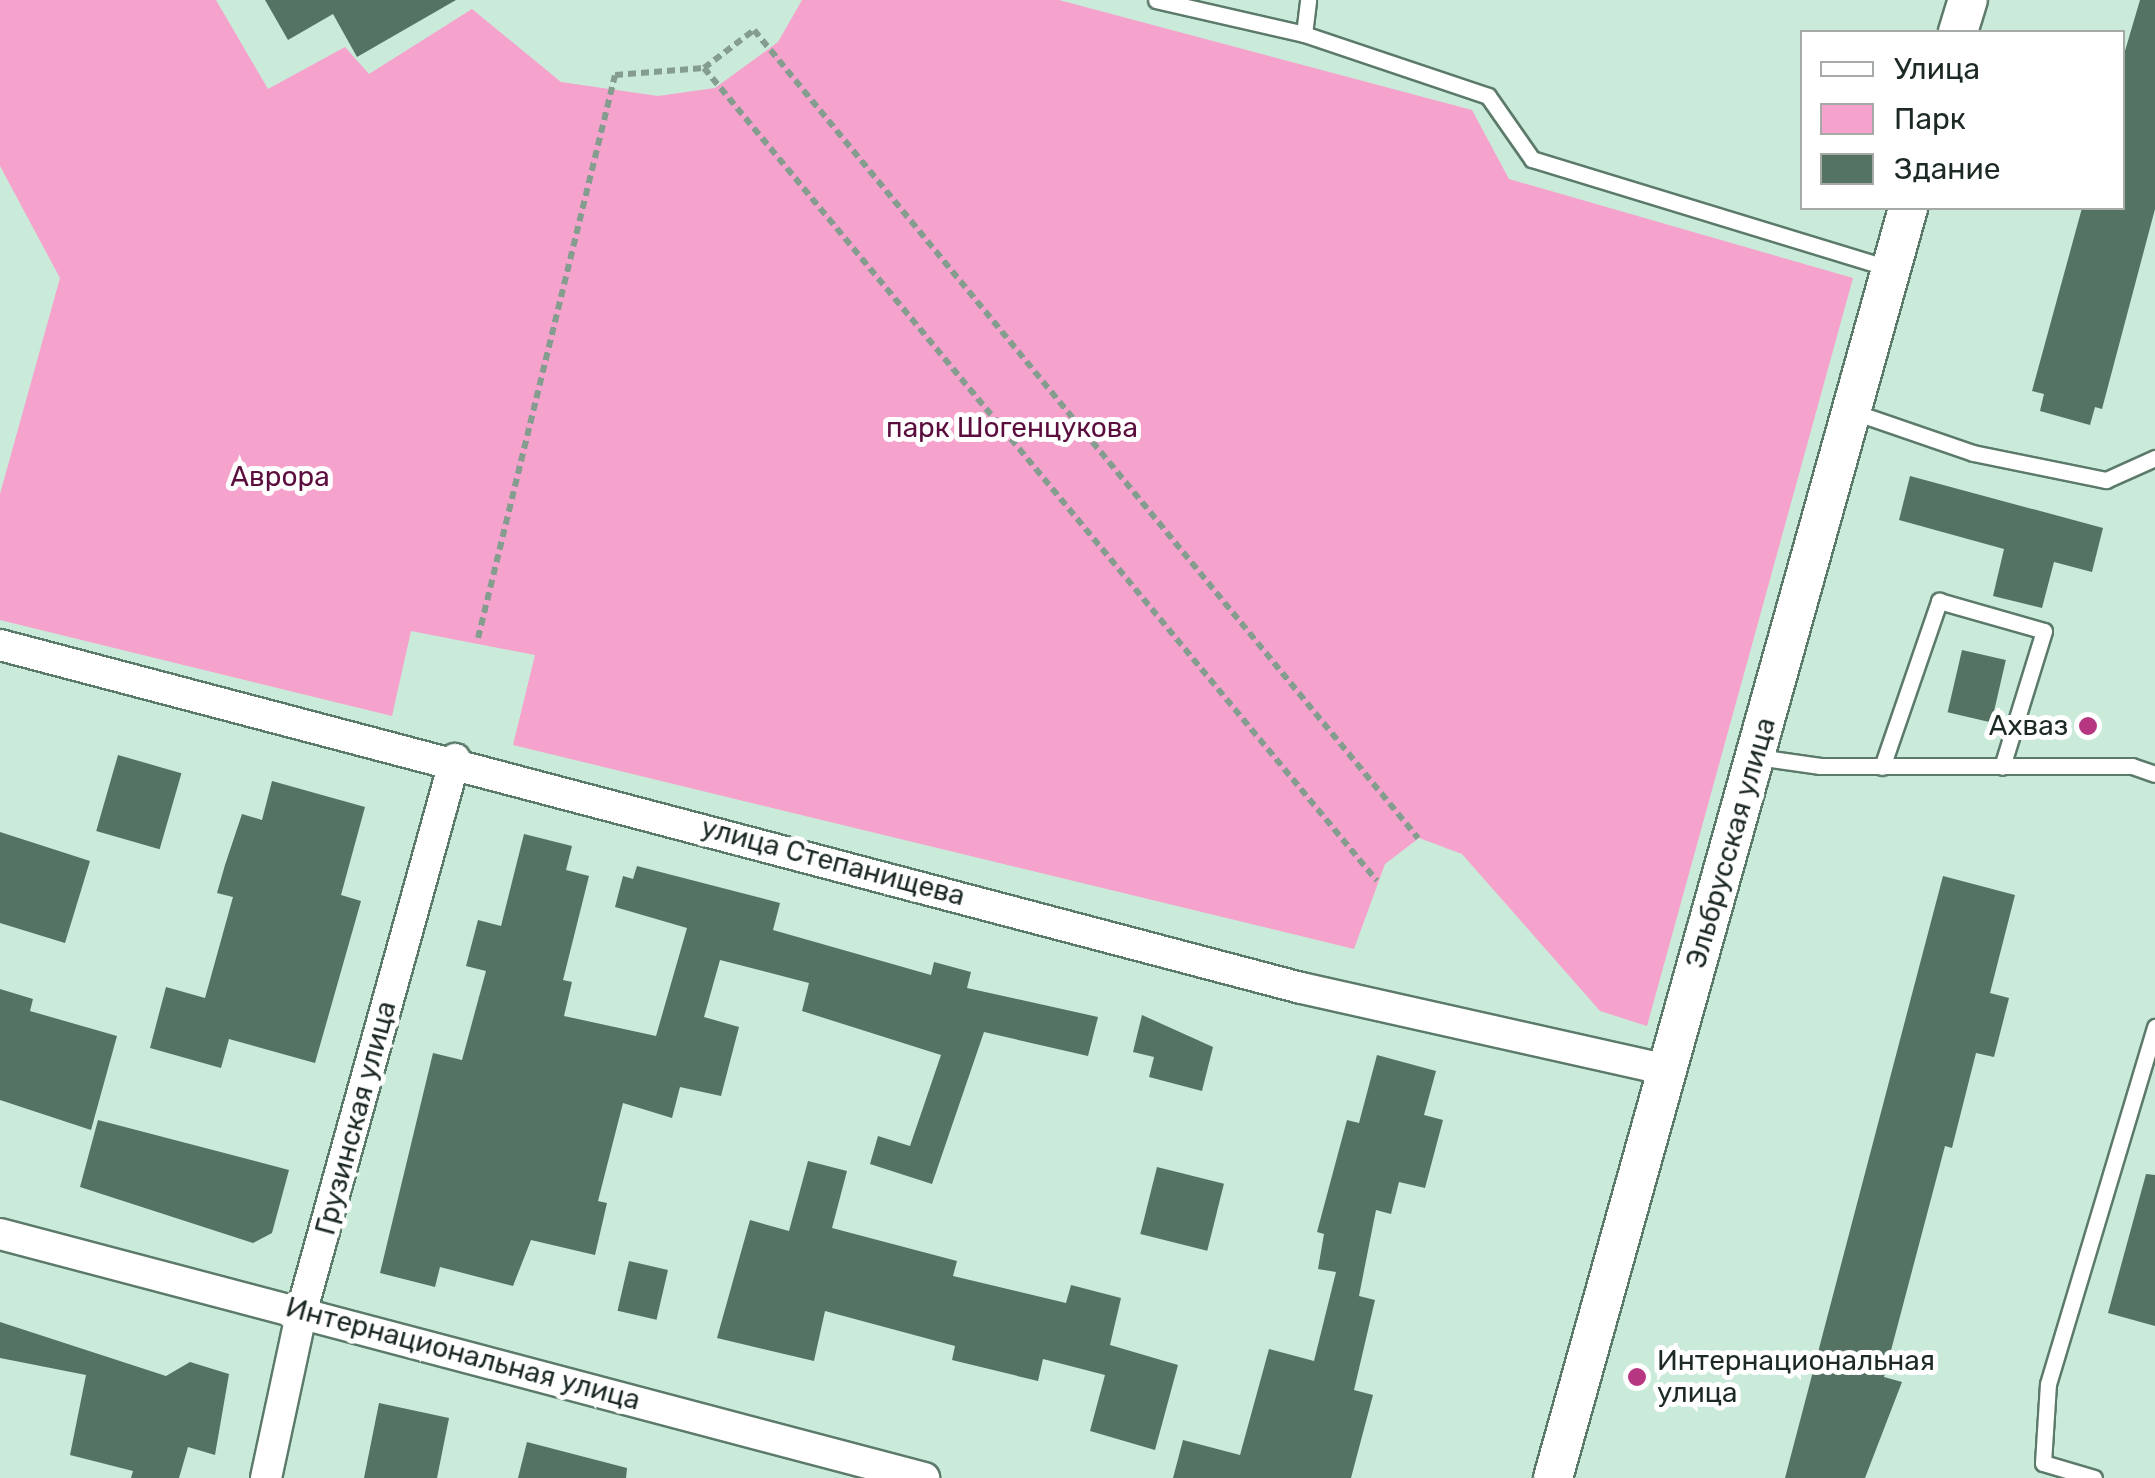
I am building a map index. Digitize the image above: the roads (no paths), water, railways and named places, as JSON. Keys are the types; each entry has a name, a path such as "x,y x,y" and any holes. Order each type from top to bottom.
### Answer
{"street":[{"path":"1959,30 1968,0"},
{"name":"Эльбрусская улица","path":"1553,1478 1907,210"},
{"name":"улица Степанищева","path":"0,645 454,760 1301,988 1668,1070"},
{"name":"Грузинская улица","path":"266,1478 302,1310 454,760"},
{"name":"Интернациональная улица","path":"0,1234 302,1310 846,1468 924,1478"}],"lane":[{"path":"1156,0 1304,34 1488,96 1532,159 1891,269"},
{"path":"1304,34 1308,0"},
{"path":"1851,411 1974,453 2106,480 2155,458"},
{"path":"1882,767 1938,601 2044,631 2002,767"},
{"path":"1755,756 1882,767 2002,767 2155,774"},
{"path":"2094,1478 2043,1463 2048,1384 2155,1027"}],"place":[{"name":"Ахваз","path":"2088,726"},
{"name":"Интернациональная улица","path":"1637,1377"}],"park label":[{"name":"парк Шогенцукова","path":"1012,428"},
{"name":"Аврора","path":"280,477"}]}
